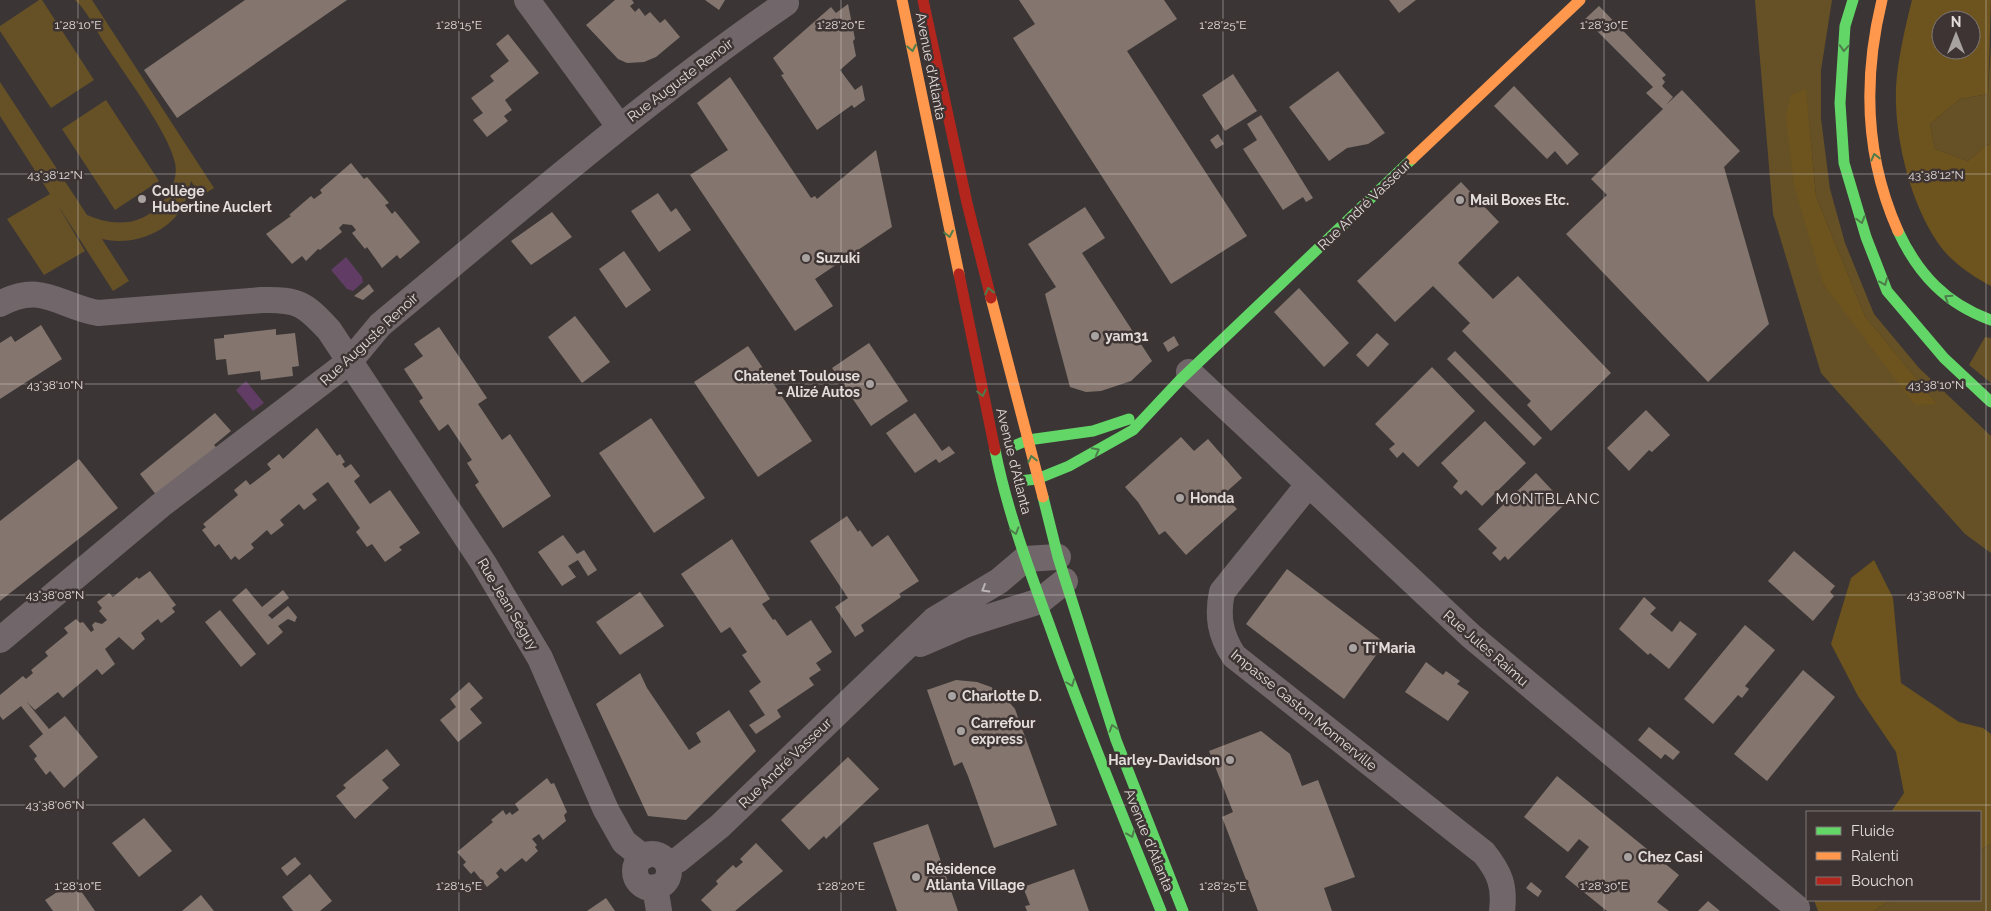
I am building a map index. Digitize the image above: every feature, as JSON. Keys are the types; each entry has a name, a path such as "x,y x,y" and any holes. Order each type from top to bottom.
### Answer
{"main road":[{"name":"Avenue d'Atlanta","path":"902,0 994,454 1002,484 1040,601 1161,911"},
{"name":"Avenue d'Atlanta","path":"923,0 953,146 1065,582 1116,740 1183,911"},
{"name":"Rue André Vasseur","path":"1002,484 1037,479 1068,466 1133,430 1149,411 1189,372 1580,0"},
{"path":"1853,0 1845,26 1840,103 1844,163 1866,237 1887,290 1944,358 1991,402"},
{"path":"1882,0 1870,54 1868,104 1873,149 1884,192 1896,227 1913,258 1940,292 1972,313 1991,320"},
{"name":"Rue André Vasseur","path":"994,454 1028,440 1061,437 1093,431 1149,411"}],"street":[{"path":"527,0 619,126"},
{"name":"Rue Auguste Renoir","path":"0,640 161,505 350,361 380,325 619,126 724,45 786,3"},
{"name":"Rue Jean Séguy","path":"0,304 18,295 39,294 60,300 79,310 98,313 285,300 309,308 329,330 479,556 540,658 606,810 624,842 655,860"},
{"name":"Rue Jules Raimu","path":"1189,372 1471,636 1797,908"},
{"name":"Impasse Gaston Monnerville","path":"1308,485 1222,592 1218,608 1224,642 1234,656 1484,854 1498,870 1504,896 1502,911"},
{"path":"1025,559 1058,557"},
{"name":"Rue André Vasseur","path":"655,860 678,860 720,826 934,620 999,582 1025,559"},
{"name":"Rue André Vasseur","path":"897,655 964,625 1040,601 1065,582"},
{"path":"655,860 636,866 637,877 657,899"}],"shaded area":[{"path":"39,0 42,0 94,80 51,108 0,31 0,26"},
{"path":"75,0 92,0 214,188 201,196 191,181 187,197 176,216 168,224 148,236 125,241 102,239 129,281 113,291 57,204 85,251 44,275 7,219 50,194 0,116 0,82 87,215 111,222 137,220 145,217 157,208 173,184 176,170 175,163 164,136 87,15"},
{"path":"1755,0 1832,0 1821,70 1821,119 1830,189 1845,243 1874,314 1919,368 1991,436 1991,553 1965,534 1821,373 1773,214","holes":["1806,89 1816,196 1865,316 1936,403 1823,284"]},
{"path":"1912,0 1991,0 1988,94 1960,99 1930,124 1935,149 1968,161 1986,145 1991,144 1991,286 1962,268 1943,250 1928,227 1912,189 1901,148 1896,106 1897,76 1904,32"},
{"path":"1991,43 1991,144 1986,145 1968,161 1935,149 1930,124 1960,99 1988,94"},
{"path":"1806,89 1816,196 1865,316 1937,404 1915,405 1823,284 1794,185 1786,117 1791,95"},
{"path":"106,100 159,181 115,210 62,129"},
{"path":"346,257 362,277 363,282 353,291 347,289 331,270"},
{"path":"1985,337 1991,338 1991,383 1969,365"},
{"path":"246,381 264,403 253,411 236,390"},
{"path":"1874,560 1893,598 1901,683 1959,722 1983,728 1991,734 1991,844 1981,849 1981,811 1892,811 1904,793 1896,752 1858,696 1831,644 1851,578"},
{"path":"1991,844 1991,911 1874,911 1889,901 1981,901 1981,849"},
{"path":"1814,901 1889,901 1874,911 1818,911"}],"building":[{"path":"245,0 347,0 177,118 144,70"},
{"path":"615,0 632,0 634,3 630,6 635,12 639,8 645,16 650,12 660,23 665,19 680,37 656,57 644,62 627,63 618,59 586,25"},
{"path":"705,0 725,0 719,10"},
{"path":"1019,0 1164,0 1177,19 1127,51 1247,236 1171,284 1013,38 1035,24"},
{"path":"1389,0 1416,0 1399,13"},
{"path":"848,4 855,39 853,41 856,56 840,70 855,90 862,85 865,100 854,108 852,105 817,130 781,75 784,74 773,58 831,7 836,13"},
{"path":"1599,6 1666,75 1662,78 1665,82 1662,86 1673,97 1666,105 1682,90 1740,151 1724,167 1769,324 1708,382 1566,234 1607,195 1591,179 1663,109 1646,93 1653,87 1585,19"},
{"path":"508,34 539,73 505,100 512,110 504,116 508,121 487,137 473,120 483,113 471,98 494,81 490,76 509,61 496,44"},
{"path":"1338,71 1385,133 1368,144 1347,148 1329,161 1289,107"},
{"path":"1233,74 1257,111 1225,131 1202,95"},
{"path":"730,77 811,198 815,196 817,199 876,150 892,227 815,279 833,306 795,331 690,175 728,150 697,103"},
{"path":"1514,86 1579,154 1567,165 1555,151 1547,159 1494,106"},
{"path":"1261,115 1313,198 1306,202 1303,197 1283,210 1243,149 1257,140 1247,124"},
{"path":"1218,134 1224,144 1216,149 1210,140"},
{"path":"351,163 364,179 367,177 389,203 385,205 392,214 395,211 420,242 400,259 397,255 382,268 367,247 365,249 352,233 356,230 352,225 343,224 339,228 342,232 320,250 318,249 306,261 302,256 292,264 266,234 291,216 289,215 311,196 314,199 322,193 320,190"},
{"path":"1461,182 1499,222 1458,263 1493,299 1518,276 1611,373 1551,431 1527,405 1531,401 1462,331 1470,323 1433,286 1395,322 1357,281"},
{"path":"658,193 671,212 676,208 691,230 659,252 631,211"},
{"path":"1085,207 1105,238 1082,253 1152,361 1131,381 1101,391 1086,392 1070,387 1045,294 1056,287 1028,244"},
{"path":"552,212 572,237 531,265 511,241"},
{"path":"624,251 651,290 626,308 599,269"},
{"path":"369,284 374,291 363,300 354,296"},
{"path":"1299,288 1349,343 1324,367 1274,312"},
{"path":"575,316 610,362 582,383 548,337"},
{"path":"41,325 62,359 0,399 0,343 11,336 15,342"},
{"path":"439,327 487,398 478,404 502,440 510,434 551,496 503,528 475,485 479,482 467,463 472,460 448,424 439,431 419,401 423,398 404,369 423,356 414,344"},
{"path":"276,329 276,335 295,333 299,366 292,367 293,376 261,380 260,371 228,375 226,359 216,360 214,339 224,338 224,335"},
{"path":"1377,333 1389,344 1368,367 1356,355"},
{"path":"1174,336 1179,345 1168,352 1163,343"},
{"name":"Chatenet Toulouse - Alizé Autos","path":"869,343 908,401 871,426 832,368"},
{"path":"748,346 812,441 758,477 694,382"},
{"path":"1455,351 1542,438 1534,446 1447,359"},
{"path":"1432,367 1475,411 1418,467 1403,452 1397,458 1389,449 1395,444 1375,424"},
{"path":"1646,410 1670,435 1652,452 1649,450 1629,471 1607,448"},
{"path":"215,413 231,431 214,445 217,448 157,496 140,474"},
{"path":"915,413 942,451 949,446 955,453 939,463 936,459 915,473 886,433"},
{"path":"651,418 705,498 654,533 599,453"},
{"path":"1485,421 1526,463 1482,506 1466,490 1461,495 1453,487 1458,481 1441,463"},
{"path":"317,428 337,456 340,454 345,462 342,464 345,468 351,464 360,476 354,481 370,504 390,490 420,533 399,547 402,550 385,562 372,544 367,547 356,532 360,528 328,482 312,494 317,500 304,510 299,504 280,520 284,525 271,535 267,530 251,544 254,548 239,560 235,556 231,560 219,544 215,547 202,530 206,527 203,524 238,495 234,490 246,480 250,485 271,469 267,464 279,454 283,459"},
{"path":"1181,437 1194,451 1208,439 1242,478 1224,494 1237,509 1186,555 1165,531 1159,535 1138,502 1125,487"},
{"path":"79,459 118,508 0,601 0,521"},
{"path":"1536,473 1565,504 1508,560 1505,556 1500,561 1492,553 1497,548 1478,529"},
{"path":"847,516 872,547 888,535 919,581 899,594 901,597 861,625 864,631 855,637 835,607 848,598 810,541"},
{"path":"563,535 577,554 584,550 597,570 588,576 578,560 568,566 576,577 562,586 538,552"},
{"path":"732,539 770,599 762,604 787,636 811,620 832,652 816,663 821,670 809,678 814,685 777,710 781,717 756,734 749,725 765,715 749,691 761,682 742,655 747,652 730,627 721,633 681,574"},
{"path":"1794,551 1835,586 1830,592 1834,596 1813,621 1768,581"},
{"path":"1287,569 1385,643 1344,699 1246,624"},
{"path":"150,571 176,605 172,608 175,612 161,623 158,619 141,633 145,639 133,650 119,637 105,649 115,664 102,675 97,669 63,698 58,692 35,710 26,701 49,729 65,716 98,757 64,788 50,771 46,775 34,759 37,756 29,746 43,734 21,706 3,720 0,716 0,695 23,676 26,679 33,673 31,670 48,656 45,652 68,633 64,628 76,619 80,623 83,622 91,632 94,630 92,625 95,622 102,624 107,620 99,611 102,608 97,602 109,593 113,597 137,577 139,579"},
{"path":"246,588 262,607 283,590 289,598 268,615 272,619 288,606 297,617 295,622 288,619 278,626 283,632 268,645 232,600"},
{"path":"640,592 664,626 620,655 596,622"},
{"path":"1644,597 1656,608 1650,614 1672,632 1680,621 1697,634 1669,669 1650,653 1648,655 1619,629"},
{"path":"220,610 256,654 241,667 205,622"},
{"path":"1745,625 1775,650 1745,686 1749,689 1742,698 1738,695 1713,724 1684,699"},
{"path":"1426,662 1443,675 1446,671 1460,681 1457,684 1469,692 1448,721 1405,692"},
{"path":"1803,670 1835,697 1767,781 1734,754"},
{"path":"640,673 647,688 689,750 701,742 696,733 729,710 756,751 686,820 648,816 596,704"},
{"path":"956,680 977,682 991,687 1004,696 1015,709 1057,825 994,848 962,762 954,766 927,690"},
{"path":"469,682 483,698 470,709 482,723 458,742 440,720 456,707 450,699"},
{"path":"1649,727 1680,752 1673,760 1665,754 1661,759 1638,740"},
{"path":"1261,731 1290,754 1302,786 1318,780 1355,877 1324,888 1332,911 1258,911 1222,817 1233,812 1209,751"},
{"path":"387,749 400,765 382,780 389,788 355,819 336,796 346,788 343,785"},
{"path":"848,757 879,789 826,839 824,836 809,850 781,820"},
{"path":"1557,776 1679,875 1657,902 1669,911 1607,911 1565,877 1589,847 1579,839 1568,852 1524,817"},
{"path":"547,778 551,784 554,783 567,812 564,815 566,821 543,840 539,834 532,839 537,845 535,847 538,851 526,862 522,858 505,872 501,868 496,873 499,877 487,887 474,871 471,874 463,865 466,862 457,852 493,822 491,820 503,810 506,815 510,812 512,815 519,810 515,804"},
{"path":"144,818 172,851 139,877 112,843"},
{"name":"Résidence Atlanta Village","path":"928,824 958,911 897,911 873,843"},
{"path":"756,843 783,871 735,911 712,911 701,900 718,884 716,881 733,865 736,868 743,862 740,859"},
{"path":"295,857 301,864 287,876 281,868"},
{"path":"1074,869 1089,911 1027,911 1025,906 1030,905 1023,887"},
{"path":"310,874 332,901 320,911 293,911 282,897"},
{"path":"74,881 95,911 53,911 45,900"},
{"path":"1531,882 1542,891 1538,897 1526,888"},
{"path":"201,895 214,911 182,911"},
{"path":"606,898 615,911 587,911"},
{"path":"1708,901 1720,911 1698,911"}],"traffic: fast":[{"path":"1853,0 1845,26 1840,103 1844,163 1866,237 1887,291 1944,358 1991,402"},
{"path":"1019,481 1037,479 1069,466 1133,430 1180,380 1412,159"},
{"path":"1898,231 1915,261 1935,286 1960,305 1991,320"},
{"path":"1011,447 1028,440 1093,431 1129,419"},
{"path":"995,450 1012,516 1033,581 1089,732 1161,911"},
{"path":"1043,497 1058,557 1116,740 1183,911"}],"traffic: slow":[{"path":"902,0 959,274"},
{"path":"1412,159 1580,0"},
{"path":"1882,0 1872,59 1870,117 1879,175 1898,231"},
{"path":"991,298 1043,497"}],"traffic: jam":[{"path":"923,0 967,203 991,298"},
{"path":"959,274 995,450"}],"place":[{"name":"Collège Hubertine Auclert","path":"142,199"},
{"name":"Mail Boxes Etc.","path":"1460,200"},
{"name":"Suzuki","path":"806,258"},
{"name":"yam31","path":"1095,336"},
{"name":"Chatenet Toulouse - Alizé Autos","path":"870,384"},
{"name":"Honda","path":"1180,498"},
{"name":"Ti'Maria","path":"1353,648"},
{"name":"Charlotte D.","path":"952,696"},
{"name":"Carrefour express","path":"961,731"},
{"name":"Harley-Davidson","path":"1230,760"},
{"name":"Chez Casi","path":"1628,857"},
{"name":"Résidence Atlanta Village","path":"916,877"}],"district":[{"name":"MONTBLANC","path":"1548,499"}]}
